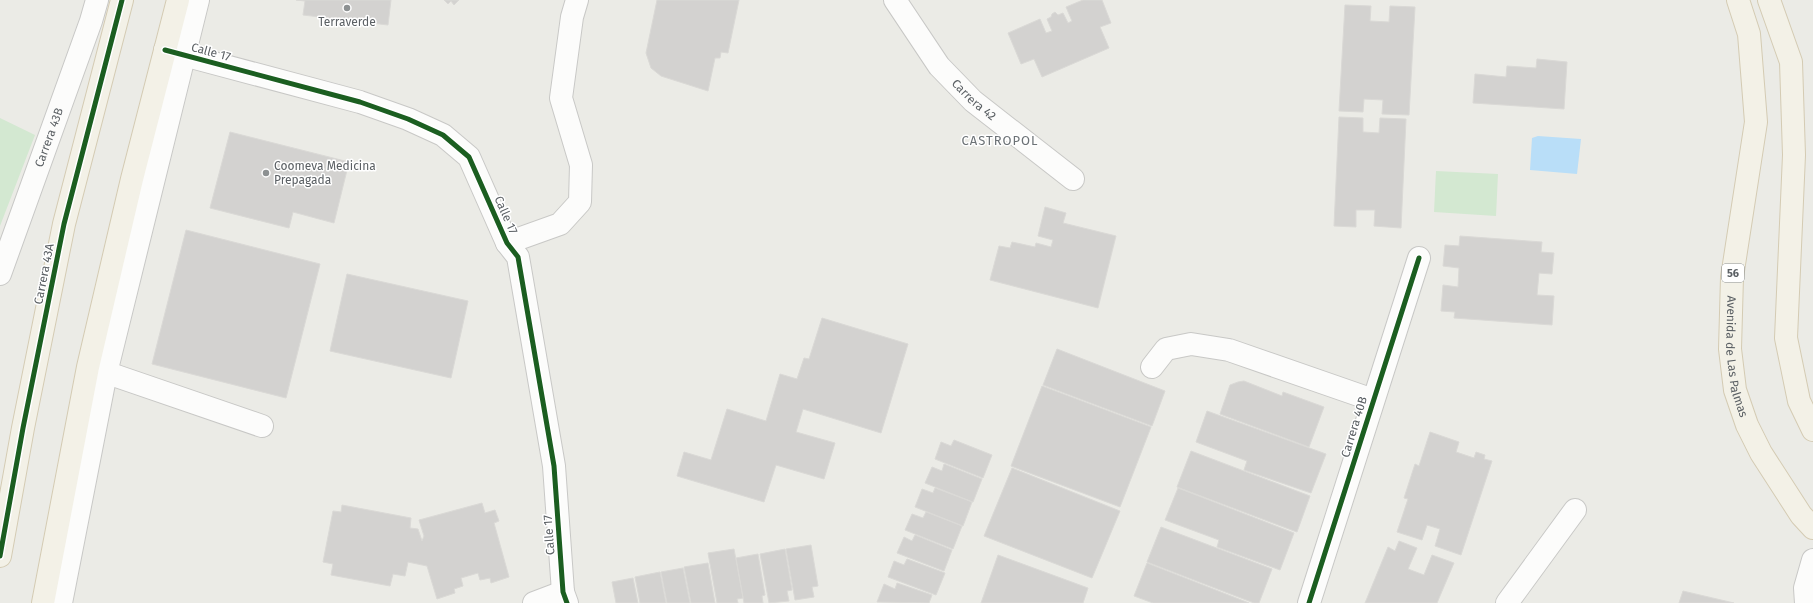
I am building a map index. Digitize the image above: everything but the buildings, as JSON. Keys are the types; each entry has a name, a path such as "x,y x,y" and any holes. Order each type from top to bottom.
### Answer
{"main road":[{"name":"Carrera 43A","path":"0,556 23,428 64,224 122,0"},
{"path":"43,603 97,370 132,179 175,53 178,0"},
{"name":"Avenida de Las Palmas","path":"1738,0 1749,34 1756,122 1732,277 1730,349 1735,390 1747,425 1761,453 1801,515 1813,528"},
{"path":"1769,0 1791,62 1794,155 1786,338 1799,401 1813,430"}],"street":[{"name":"Carrera 43B","path":"0,274 91,21 97,0"},
{"path":"175,53 198,0"},
{"path":"506,243 560,224 580,202 581,165 561,98 572,17 576,0"},
{"name":"Carrera 42","path":"895,0 939,66 973,101 1073,179"},
{"name":"Calle 17","path":"175,53 360,102 408,119 443,136 469,157 506,243 518,257 554,466 565,597"},
{"name":"Carrera 40B","path":"1309,603 1419,258"},
{"path":"1152,367 1166,349 1191,344 1229,350 1373,400"},
{"path":"61,603 97,370 262,426"},
{"path":"1507,603 1575,510"},
{"path":"1806,603 1806,588 1813,560"},
{"path":"534,603 565,597"}],"green space":[{"path":"0,118 35,135 0,226"},
{"path":"1436,171 1498,174 1496,216 1434,212"}],"water":[{"path":"1538,136 1581,139 1577,174 1530,170 1532,138"}],"cycle path":[{"path":"0,556 23,428 64,224 122,0"},
{"path":"165,50 360,102 408,119 443,135 469,157 507,243 518,257 554,466 563,592 567,603"},
{"path":"1309,603 1419,258"}],"place":[{"name":"Terraverde","path":"347,8"},
{"name":"Coomeva Medicina Prepagada","path":"266,173"}],"district":[{"name":"CASTROPOL","path":"1000,140"}]}
